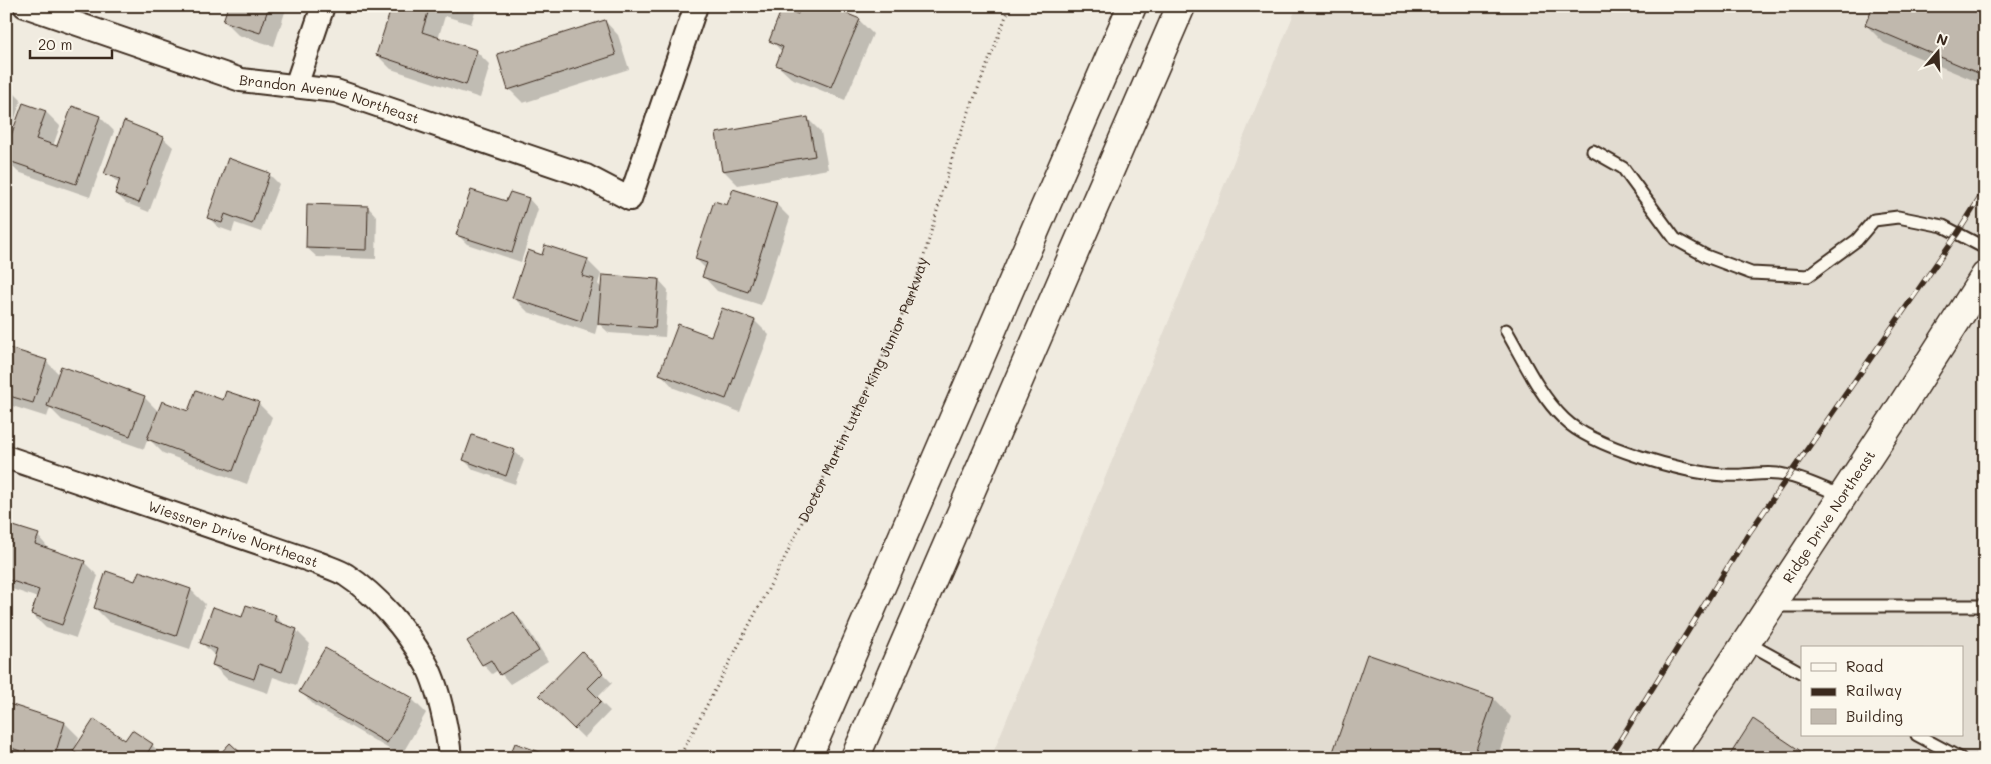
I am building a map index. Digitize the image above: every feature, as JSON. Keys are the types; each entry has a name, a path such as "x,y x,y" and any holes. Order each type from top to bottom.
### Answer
{"main road":[{"path":"807,758 1132,6"},
{"path":"855,758 1181,6"},
{"name":"Ridge Drive Northeast","path":"1670,758 1982,286"}],"street":[{"name":"Brandon Avenue Northeast","path":"25,6 241,80 336,91 586,176 630,199 696,6"},
{"path":"296,86 323,6"},
{"name":"Wiessner Drive Northeast","path":"6,458 318,563 344,574 375,598 400,626 426,663 449,739 450,758"}],"lane":[{"path":"1593,151 1623,168 1675,239 1706,256 1751,273 1808,276 1857,240 1874,220 1898,217 1943,226 1985,248"},
{"path":"1506,330 1543,391 1564,420 1587,435 1635,454 1690,471 1725,475 1761,472 1789,476 1843,496"},
{"path":"1770,606 1985,606"},
{"path":"1746,642 1801,672"},
{"path":"1919,736 1960,758"}],"path":[{"name":"Doctor Martin Luther King Junior Parkway","path":"679,758 783,561 892,338 911,295 955,148 1010,6"}],"shaded area":[{"path":"1297,6 1985,6 1985,758 991,758"}],"building":[{"path":"228,6 269,6 260,33 223,21"},
{"path":"392,6 430,6 422,32 477,50 466,85 376,55"},
{"path":"443,6 459,6 457,11"},
{"path":"801,6 828,6 860,19 831,87 776,65 783,47 769,41 782,8 798,14"},
{"path":"1873,6 1985,6 1985,76 1865,25"},
{"path":"605,20 616,55 508,90 497,54"},
{"path":"23,103 46,111 36,139 57,146 72,106 100,116 76,184 6,160 6,149"},
{"path":"808,117 815,156 722,171 716,133"},
{"path":"124,121 164,137 139,203 115,194 120,179 104,174"},
{"path":"228,158 270,173 252,224 225,214 222,223 207,218"},
{"path":"733,189 777,203 748,292 702,277 707,263 695,259 714,201 727,205"},
{"path":"471,190 506,201 510,192 529,198 512,253 456,235"},
{"path":"307,204 368,206 367,250 306,248"},
{"path":"545,245 588,259 582,276 594,279 581,321 512,298 528,250 542,255"},
{"path":"602,275 659,279 655,328 598,324"},
{"path":"722,308 755,320 726,399 659,374 678,324 711,336"},
{"path":"6,347 47,360 33,403 6,395"},
{"path":"61,366 145,396 130,436 47,406"},
{"path":"196,390 223,400 226,391 259,402 233,471 147,439 162,401 188,411"},
{"path":"472,435 515,450 506,476 463,460"},
{"path":"7,524 39,534 35,544 85,561 62,625 31,614 39,590 6,579"},
{"path":"106,571 135,581 139,571 191,589 176,636 94,608"},
{"path":"246,605 276,615 274,621 297,629 282,672 259,664 254,679 212,665 217,649 200,643 213,607 242,617"},
{"path":"514,612 539,651 500,675 491,660 482,665 467,641"},
{"path":"325,648 413,698 387,743 299,692"},
{"path":"582,651 603,673 588,688 601,701 574,729 539,695"},
{"path":"1367,654 1494,698 1473,758 1349,758 1333,752"},
{"path":"6,703 65,722 54,758 17,758 20,751 6,746"},
{"path":"94,719 125,740 132,730 153,744 146,755 150,758 83,758 73,751"},
{"path":"1753,719 1811,758 1728,758"},
{"path":"230,743 246,758 216,758"},
{"path":"515,743 556,758 509,758"}],"railway":[{"path":"1609,758 1749,533 1957,234 1985,190"}]}
